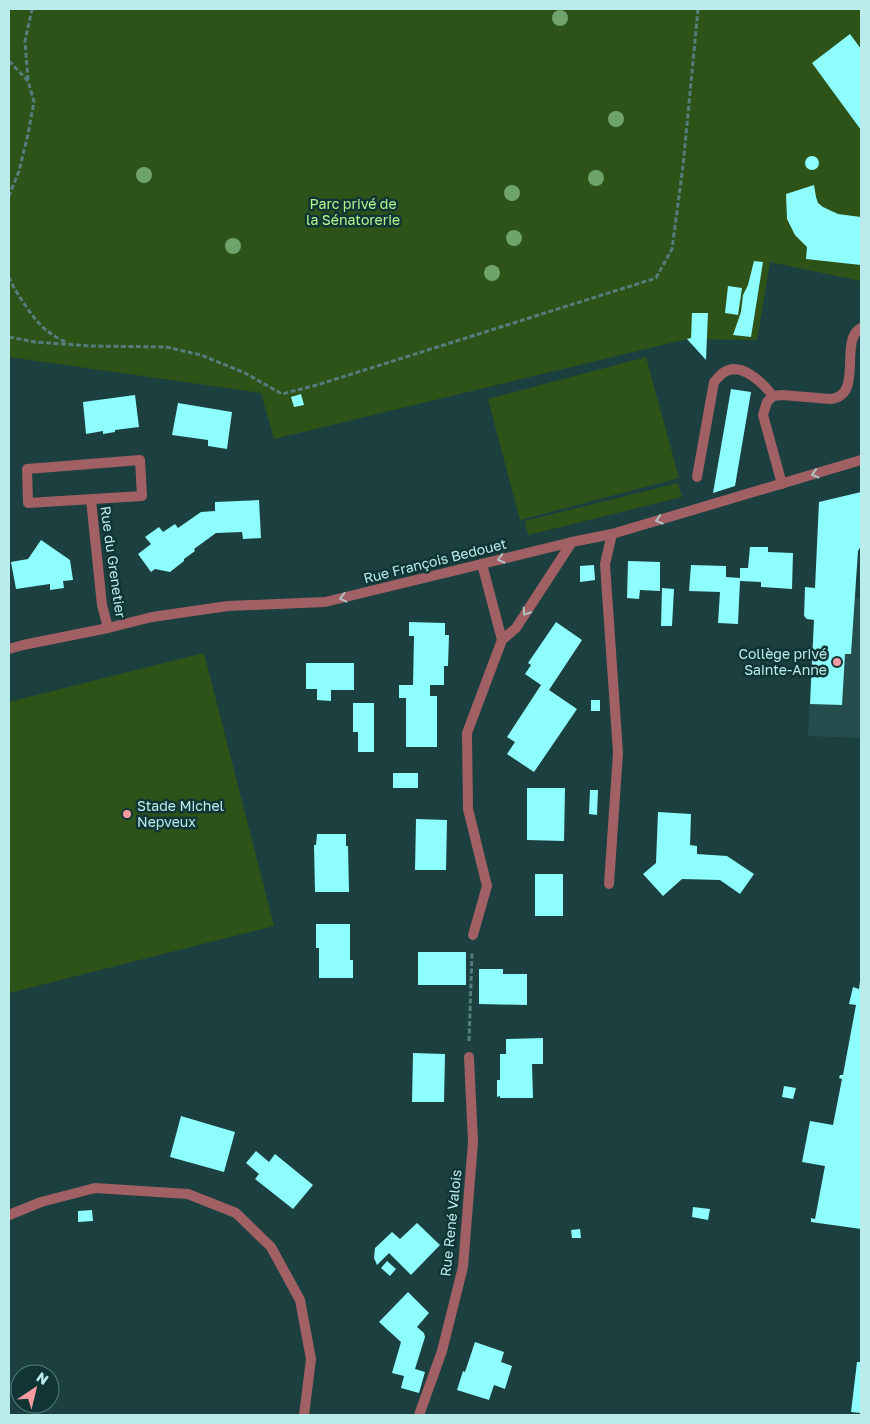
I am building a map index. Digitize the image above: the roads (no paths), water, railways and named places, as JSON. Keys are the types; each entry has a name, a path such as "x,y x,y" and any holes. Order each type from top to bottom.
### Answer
{"street":[{"path":"782,484 763,415 766,402 773,396 782,395 830,399 843,395 848,383 853,336 861,328"},
{"path":"697,477 714,382 723,372 734,369 749,373 764,385 773,396"},
{"name":"Rue du Grenetier","path":"140,460 142,496 90,500 28,503 27,469 140,460"},
{"name":"Rue François Bedouet","path":"9,649 152,617 228,606 325,602 612,534 861,460"},
{"name":"Rue du Grenetier","path":"90,500 102,604 108,628"},
{"path":"609,884 618,753 605,564 612,534"},
{"path":"473,935 487,886 468,809 467,733 502,640 516,628 572,542"},
{"path":"482,564 502,640"},
{"name":"Rue René Valois","path":"419,1415 442,1351 463,1267 473,1142 469,1057"},
{"path":"9,1215 41,1202 95,1188 188,1194 236,1213 271,1247 300,1300 311,1359 304,1415"}],"place":[{"name":"Collège privé Sainte-Anne","path":"837,662"},
{"name":"Stade Michel Nepveux","path":"127,814"}],"park label":[{"name":"Parc privé de la Sénatorerie","path":"353,212"}]}
